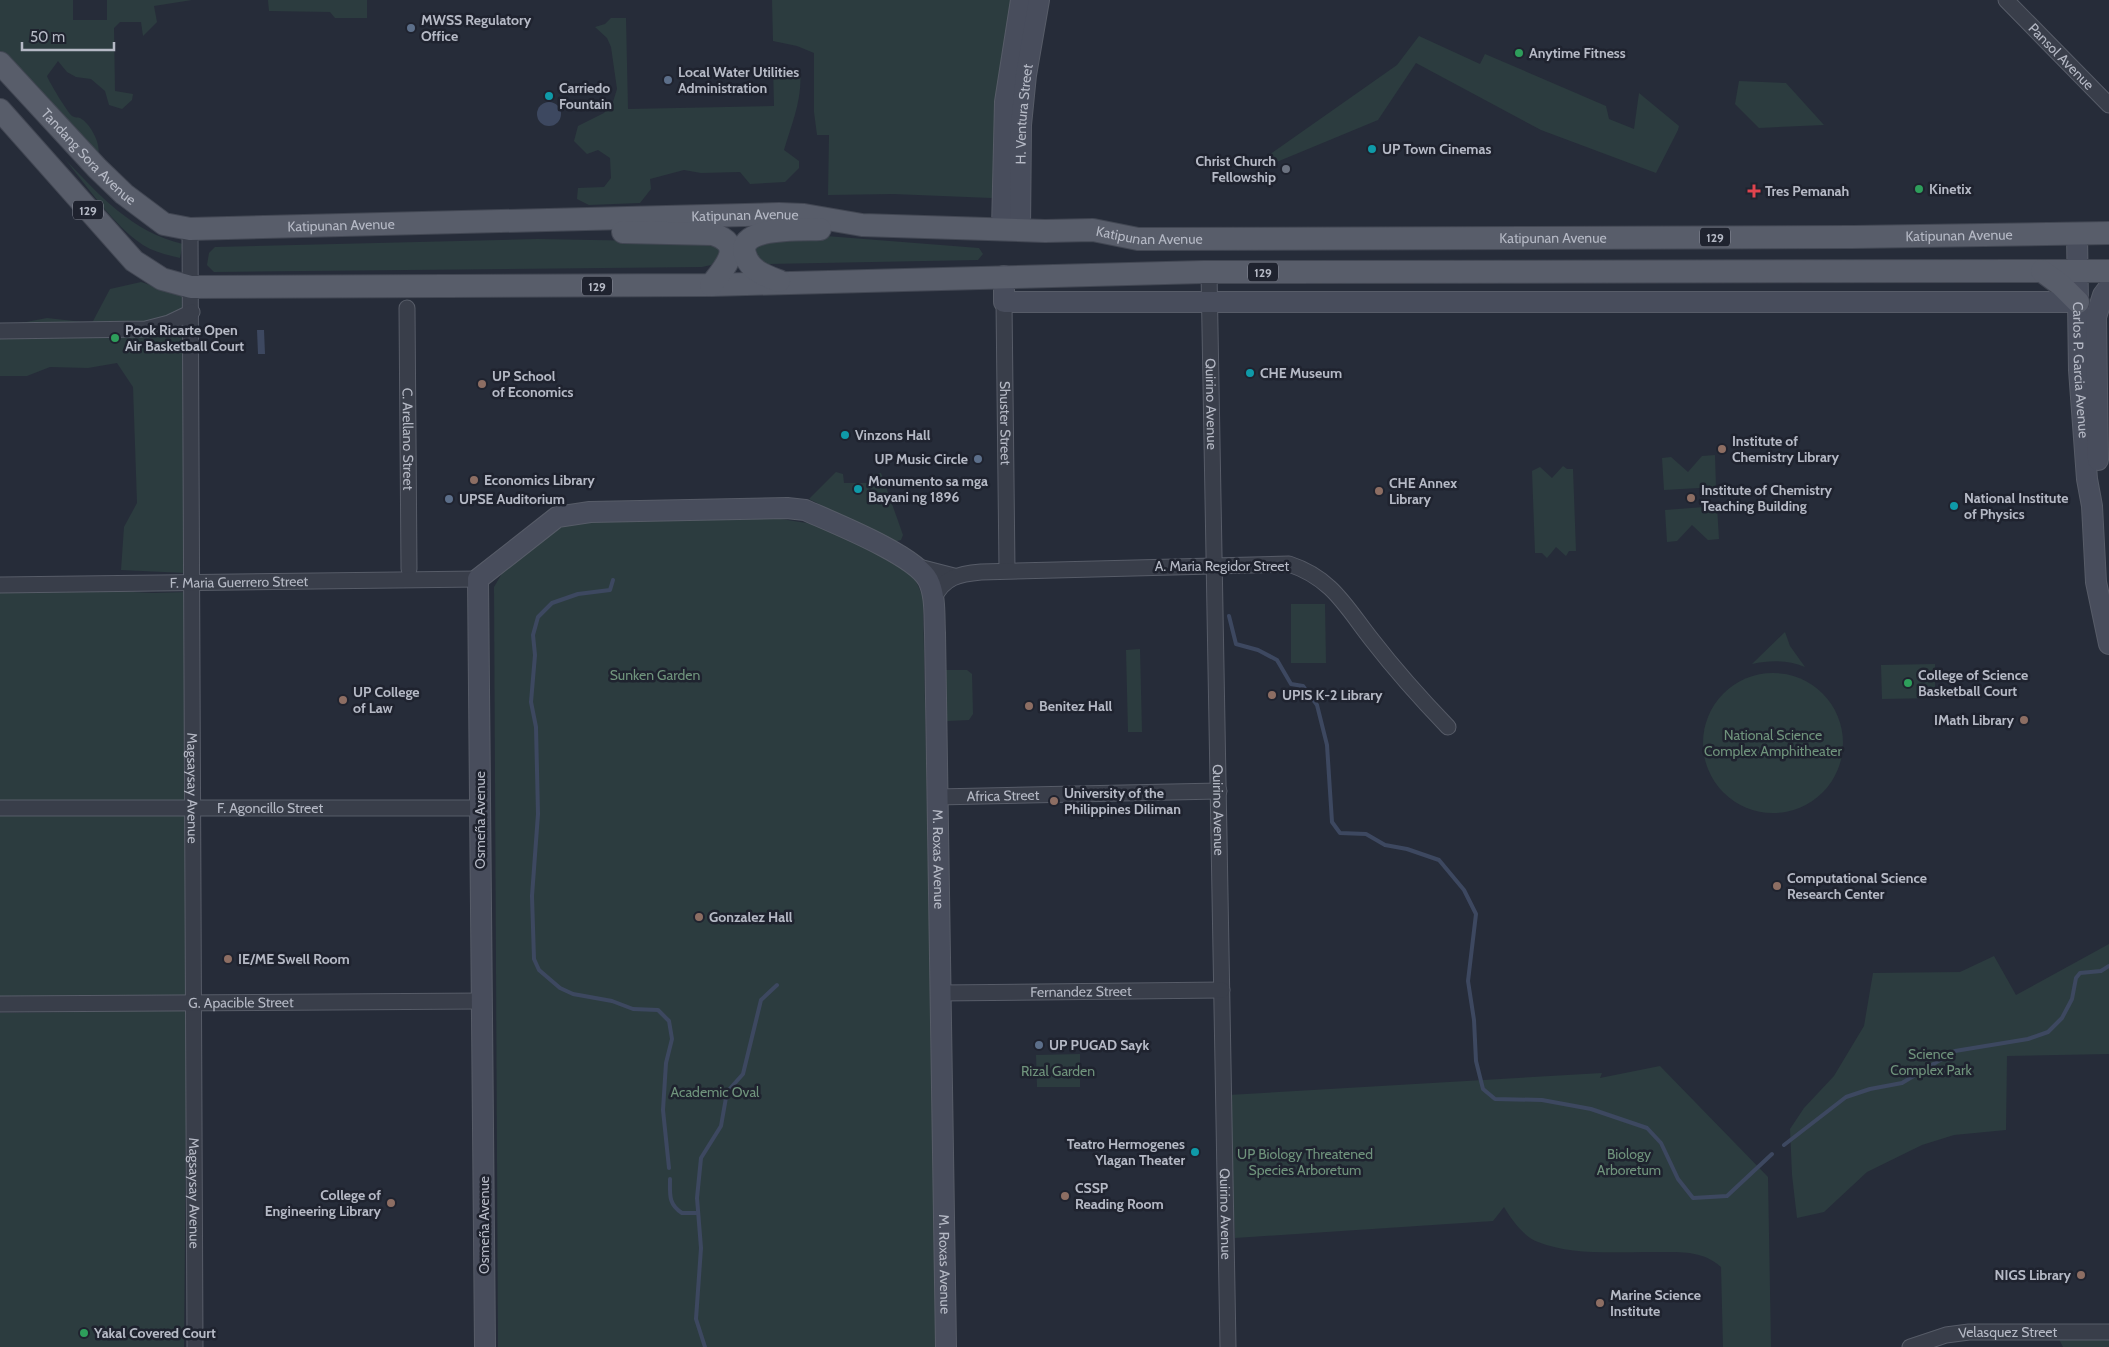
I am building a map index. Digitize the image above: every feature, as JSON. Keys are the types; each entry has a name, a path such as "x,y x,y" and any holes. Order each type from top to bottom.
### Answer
{"main road":[{"name":"Tandang Sora Avenue","path":"0,63 97,168 124,194 164,224 190,229"},
{"name":"129","path":"0,110 134,261 162,279 191,287 711,285 1209,272 2092,271"},
{"name":"Katipunan Avenue","path":"190,229 779,214 804,215 856,224 1093,230 1138,240 1853,237 2109,233"},
{"path":"578,220 604,231 713,234 723,237 730,248 730,258 711,285"},
{"path":"783,282 769,277 750,265 744,249 750,239 762,233 774,231 856,224"},
{"path":"1850,270 1854,254 1853,237"},
{"path":"1527,271 1528,238"},
{"path":"2092,271 2083,260 2083,252 2087,246 2109,244"},
{"path":"2042,271 2061,285 2078,302"}],"street":[{"name":"H. Ventura Street","path":"1011,229 1004,111 1021,0"},
{"name":"H. Ventura Street","path":"1011,229 1026,75 1038,0"},
{"name":"Pansol Avenue","path":"2013,2 2109,105"},
{"name":"Magsaysay Avenue","path":"190,229 192,312 195,1347"},
{"name":"Carlos P. Garcia Avenue","path":"2077,234 2092,271 2078,302 2080,380 2087,480 2092,506 2096,582 2109,644"},
{"name":"Quirino Avenue","path":"1209,272 1228,1347"},
{"name":"Shuster Street","path":"1004,276 1008,570"},
{"name":"Carlos P. Garcia Avenue","path":"2092,506 2099,479 2096,317 2103,295 2109,287"},
{"path":"1004,302 1209,304 2078,302"},
{"name":"C. Arellano Street","path":"407,308 409,569"},
{"path":"0,331 146,329 169,324 192,312"},
{"name":"M. Roxas Avenue","path":"478,579 538,531 564,515 590,512 742,509 805,510 884,548 915,566 929,582 934,598 946,1347"},
{"name":"A. Maria Regidor Street","path":"915,566 954,576 1008,570 1214,564 1289,564 1304,569 1335,591 1372,641 1448,727"},
{"path":"934,598 940,587 954,576"},
{"name":"F. Maria Guerrero Street","path":"0,585 478,579"},
{"name":"Osmeña Avenue","path":"478,579 485,1347"},
{"name":"Africa Street","path":"937,797 1219,791"},
{"name":"F. Agoncillo Street","path":"0,808 480,808"},
{"name":"Fernandez Street","path":"940,993 1222,990"},
{"name":"G. Apacible Street","path":"0,1004 482,1001"},
{"name":"Velasquez Street","path":"1910,1347 1946,1335 1974,1331 2109,1332"}],"green space":[{"path":"0,0 73,0 73,20 107,20 107,0 192,0 154,6 157,22 143,36 141,22 120,22 114,28 115,91 133,94 132,100 122,109 109,105 105,91 91,79 76,77 67,72 58,61 47,76 70,114 73,117 80,118 91,129 97,140 98,156 0,52"},
{"path":"268,0 367,0 367,18 335,18 330,12 269,11"},
{"path":"772,0 1016,0 999,194 991,198 893,194 828,195 829,135 817,135 814,112 814,53 797,46 773,41"},
{"path":"611,18 626,18 628,109 774,106 773,66 800,69 800,90 784,150 799,161 799,168 785,182 750,184 740,172 701,173 684,170 650,179 651,189 640,203 589,205 577,199 578,188 604,187 611,178 610,158 598,150 587,154 574,141 578,126 604,113 613,102 617,89 611,47 607,38 595,27 605,24"},
{"path":"1419,36 1480,64 1485,54 1606,106 1609,119 1634,129 1639,93 1679,126 1678,130 1656,173 1541,130 1416,63 1378,120 1262,168 1259,162 1397,65"},
{"path":"1739,81 1786,83 1824,125 1759,128 1735,104"},
{"path":"64,158 103,198 132,221 165,239 183,244 180,258 152,250 132,237 101,205"},
{"path":"826,236 979,248 983,254 978,260 768,264 759,263 753,244"},
{"path":"537,239 704,242 719,248 719,257 711,265 702,267 214,272 207,265 209,253 215,247"},
{"path":"141,282 186,297 185,573 121,570 124,527 137,503 133,387 117,363 88,368 50,367 27,376 0,376 0,327 47,318 92,323 110,289"},
{"path":"1715,455 1716,487 1664,490 1662,458 1671,457 1688,472 1702,456"},
{"path":"1563,466 1567,469 1573,469 1576,551 1569,551 1566,556 1556,547 1547,558 1542,553 1535,553 1532,471 1540,467 1552,478"},
{"path":"836,472 843,474 844,483 873,483 873,474 881,473 903,535 901,540 894,542 809,499"},
{"path":"1717,506 1719,539 1708,540 1692,525 1677,541 1667,542 1665,510"},
{"name":"Academic Oval","path":"775,518 813,524 899,563 915,579 923,597 937,1347 498,1347 494,587 504,570 559,525 575,520"},
{"path":"76,589 153,593 185,592 187,1011 184,1347 0,1347 0,1013 74,1012 0,1012 0,590"},
{"path":"1291,604 1325,604 1326,663 1291,663"},
{"path":"1785,632 1790,646 1805,667 1779,661 1752,664"},
{"path":"1140,649 1142,732 1128,732 1126,650"},
{"name":"College of Science Basketball Court","path":"1935,664 1935,698 1882,699 1881,665"},
{"path":"946,670 967,670 972,674 973,714 969,720 947,721"},
{"name":"National Science Complex Amphitheater","path":"1773,673 1800,679 1812,685 1822,694 1831,704 1837,716 1843,743 1837,770 1831,782 1822,792 1812,801 1800,807 1773,813 1746,807 1734,801 1724,792 1715,782 1709,770 1703,743 1709,716 1715,704 1724,694 1734,685 1746,679"},
{"name":"Science Complex Park","path":"2109,944 2109,1054 2007,1056 2006,1130 1954,1135 1922,1145 1867,1172 1824,1212 1797,1218 1792,1175 1790,1129 1804,1108 1834,1076 1864,1026 1873,973 1960,972 1994,956 2016,995"},
{"name":"Rizal Garden","path":"1080,1054 1080,1087 1037,1087 1036,1055"},
{"path":"1660,1066 1768,1177 1771,1347 1723,1347 1721,1267 1708,1258 1680,1252 1600,1252 1553,1247 1533,1240 1523,1232 1504,1207 1493,1221 1235,1238 1228,1095 1602,1073 1600,1078"},
{"path":"2059,1339 2109,1340 2109,1347 2063,1347"}],"water":[{"name":"Carriedo Fountain","path":"549,102 557,106 561,114 557,122 549,126 541,122 537,114 541,106"},
{"path":"257,330 264,330 265,354 258,354"}],"waterway":[{"path":"613,580 610,590 578,594 552,603 538,617 533,635 535,655 531,702 536,727 538,814 532,896 534,959 539,970 560,988 573,994 612,1001 633,1009 658,1010 669,1021 672,1039 666,1063 663,1110 669,1168"},
{"path":"1229,616 1236,644 1258,650 1277,660 1291,684 1303,686 1317,705 1327,745 1332,822 1340,833 1366,834 1385,845 1407,849 1439,860 1464,890 1476,914 1468,981 1474,1020 1476,1061 1483,1089 1495,1099 1542,1100 1591,1109 1647,1128 1661,1143 1678,1179 1693,1198 1727,1196 1772,1154"},
{"path":"1784,1145 1846,1097 1870,1089 1902,1083 1955,1051 2028,1039 2048,1032 2062,1018 2072,999 2076,978 2080,973 2101,971 2109,966"},
{"path":"705,1347 696,1319 701,1248 697,1198 701,1158 721,1126 727,1092 743,1074 761,1000 777,985"},
{"path":"670,1179 671,1198 677,1210 682,1213 697,1213"}],"place":[{"name":"MWSS Regulatory Office","path":"411,28"},
{"name":"Anytime Fitness","path":"1519,53"},
{"name":"Local Water Utilities Administration","path":"668,80"},
{"name":"Carriedo Fountain","path":"549,96"},
{"name":"UP Town Cinemas","path":"1372,149"},
{"name":"Christ Church Fellowship","path":"1286,169"},
{"name":"Kinetix","path":"1919,189"},
{"name":"Tres Pemanah","path":"1754,191"},
{"name":"Pook Ricarte Open Air Basketball Court","path":"115,338"},
{"name":"CHE Museum","path":"1250,373"},
{"name":"UP School of Economics","path":"482,384"},
{"name":"Vinzons Hall","path":"845,435"},
{"name":"Institute of Chemistry Library","path":"1722,449"},
{"name":"UP Music Circle","path":"978,459"},
{"name":"Economics Library","path":"474,480"},
{"name":"Monumento sa mga Bayani ng 1896","path":"858,489"},
{"name":"CHE Annex Library","path":"1379,491"},
{"name":"Institute of Chemistry Teaching Building","path":"1691,498"},
{"name":"UPSE Auditorium","path":"449,499"},
{"name":"National Institute of Physics","path":"1954,506"},
{"name":"College of Science Basketball Court","path":"1908,683"},
{"name":"UPIS K-2 Library","path":"1272,695"},
{"name":"UP College of Law","path":"343,700"},
{"name":"Benitez Hall","path":"1029,706"},
{"name":"IMath Library","path":"2024,720"},
{"name":"University of the Philippines Diliman","path":"1054,801"},
{"name":"Computational Science Research Center","path":"1777,886"},
{"name":"Gonzalez Hall","path":"699,917"},
{"name":"IE/ME Swell Room","path":"228,959"},
{"name":"UP PUGAD Sayk","path":"1039,1045"},
{"name":"Teatro Hermogenes Ylagan Theater","path":"1195,1152"},
{"name":"CSSP Reading Room","path":"1065,1196"},
{"name":"College of Engineering Library","path":"391,1203"},
{"name":"NIGS Library","path":"2081,1275"},
{"name":"Marine Science Institute","path":"1600,1303"},
{"name":"Yakal Covered Court","path":"84,1333"}],"park label":[{"name":"Sunken Garden","path":"655,675"},
{"name":"UP Biology Threatened Species Arboretum","path":"1305,1162"},
{"name":"Biology Arboretum","path":"1629,1162"}]}
